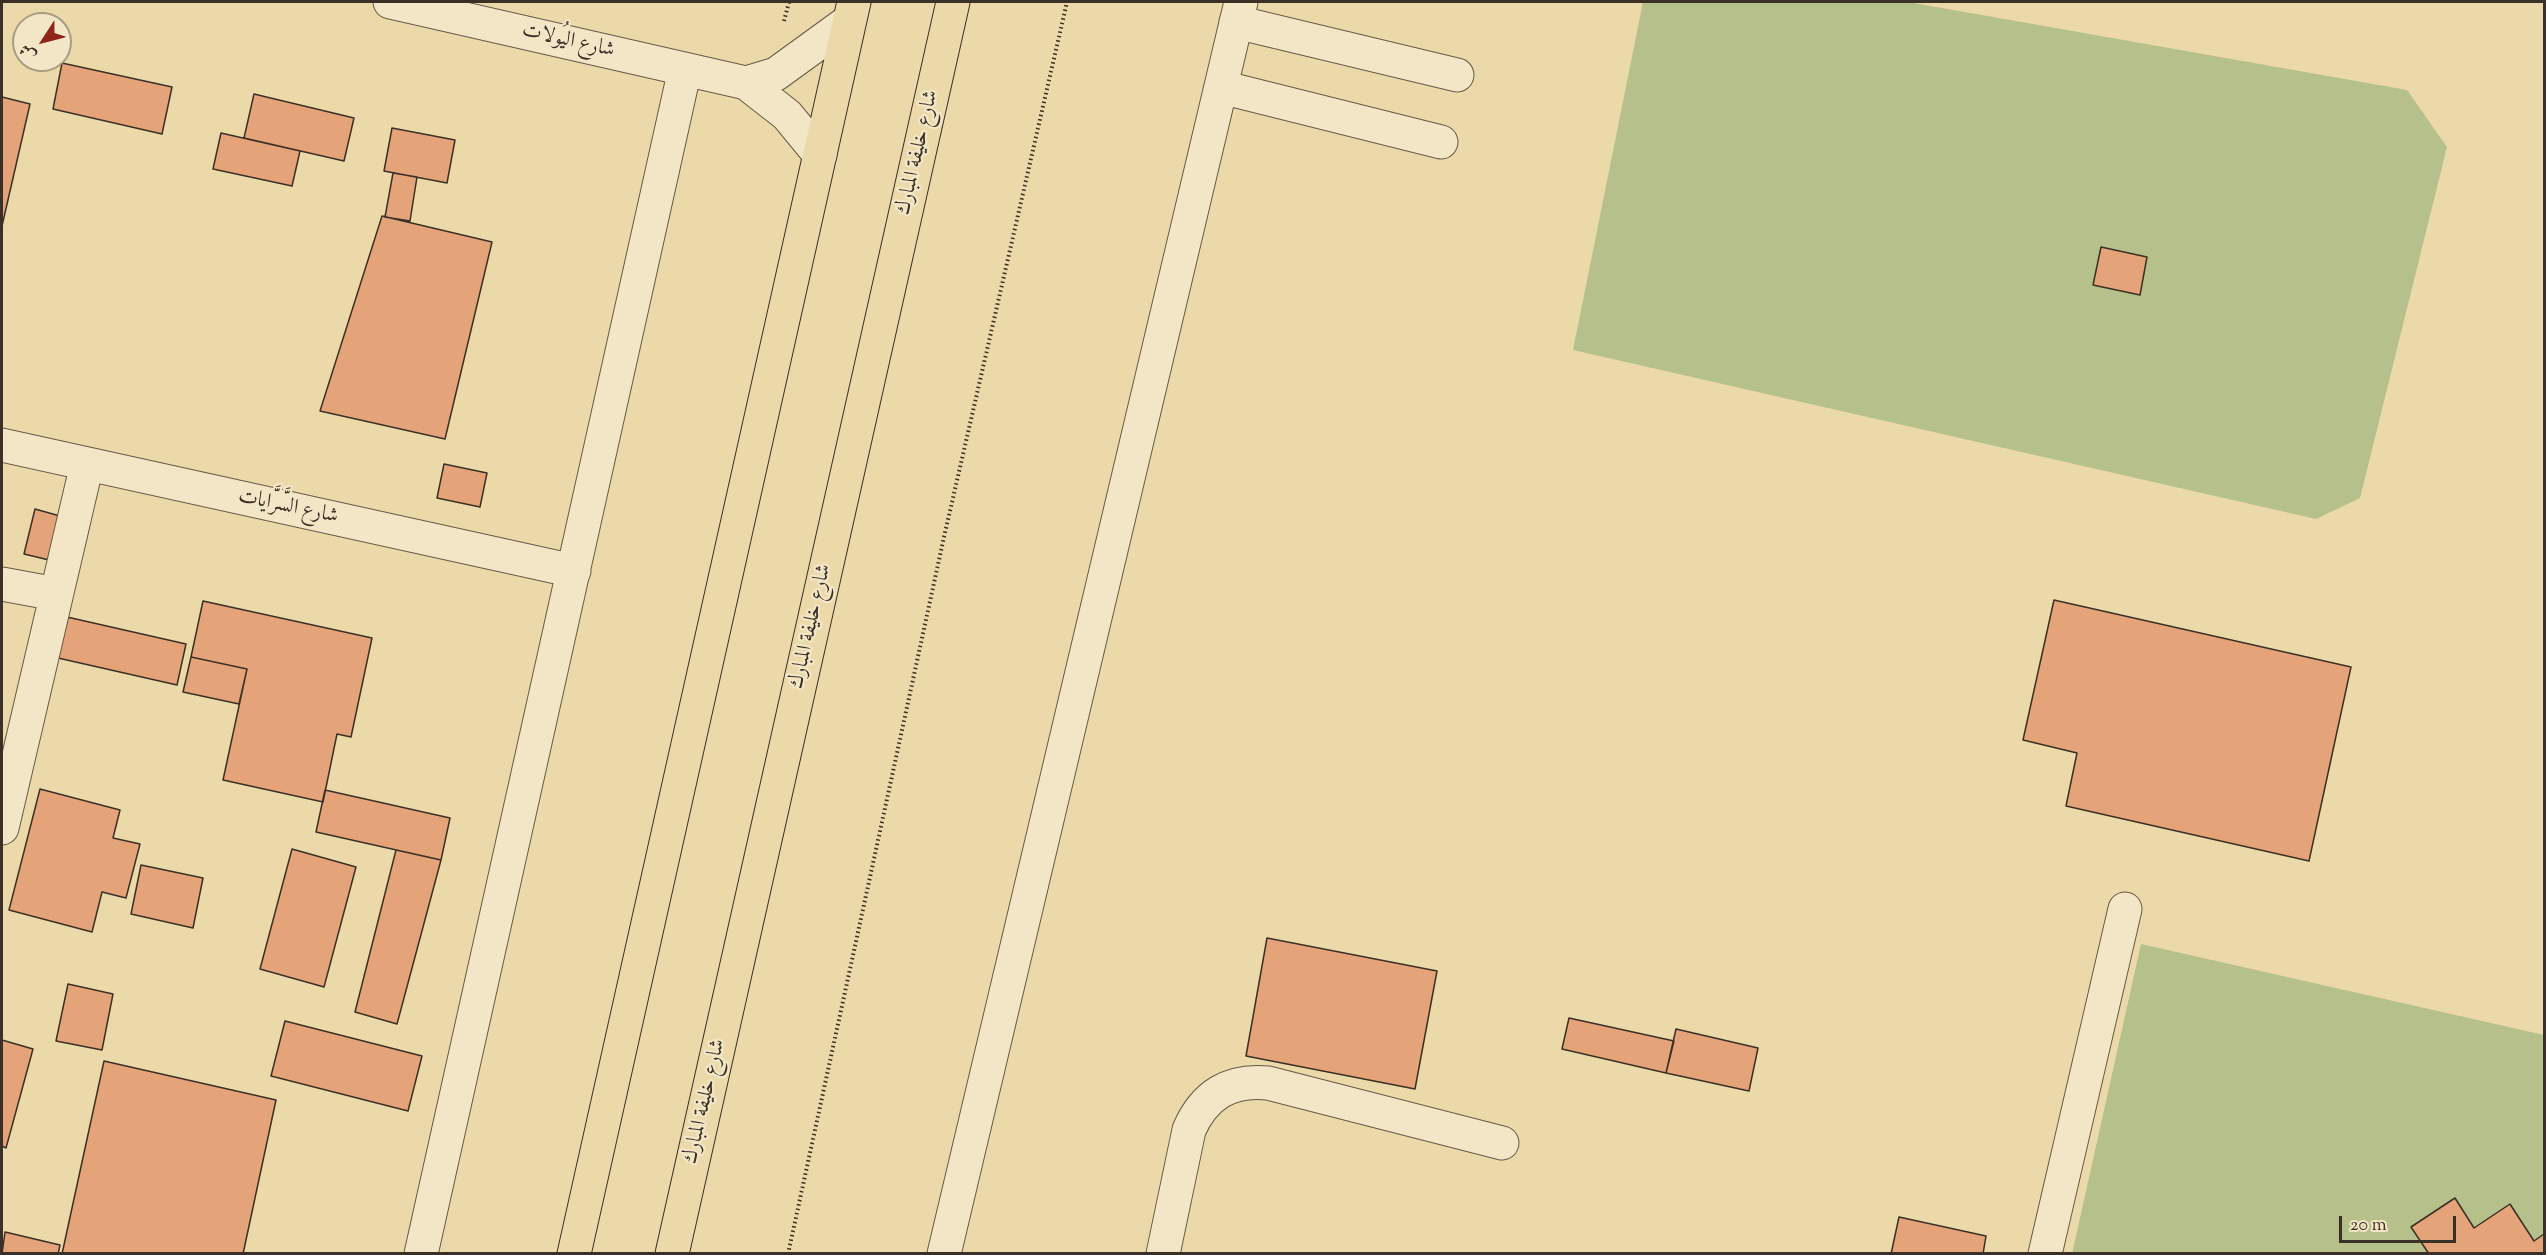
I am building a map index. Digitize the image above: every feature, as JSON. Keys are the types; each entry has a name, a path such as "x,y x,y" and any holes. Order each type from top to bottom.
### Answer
{"main road":[{"name":"شارع خليفة المبارك","path":"672,1254 952,2"},
{"path":"574,1254 852,11"}],"street":[{"name":"شارع اليُولات","path":"390,2 746,83 787,115 820,155"},
{"name":"شارع اليُولات","path":"746,83 776,74 852,11"},
{"path":"944,1254 1239,12 1457,75"},
{"path":"421,1254 685,69"},
{"path":"1221,87 1441,142"},
{"name":"شارع السَّرَّايات","path":"2,445 574,571"},
{"path":"2,828 87,464"},
{"path":"2,584 56,594"},
{"path":"2045,1254 2125,909"},
{"path":"1163,1254 1189,1130 1206,1101 1219,1091 1234,1084 1251,1081 1268,1083 1502,1143"}],"path":[{"path":"788,1254 944,537 1067,2"}],"green space":[{"path":"1643,2 1908,2 2407,90 2447,147 2360,498 2316,519 1573,350"},
{"path":"2141,944 2544,1035 2544,1253 2072,1254"}],"building":[{"path":"72,65 172,87 162,134 53,109 60,72 72,72"},
{"path":"254,94 354,118 344,161 244,138"},
{"path":"2,97 30,104 2,226"},
{"path":"392,128 455,140 447,183 384,171"},
{"path":"221,133 300,151 292,186 213,169"},
{"path":"393,173 417,177 410,221 385,217"},
{"path":"382,216 492,242 445,439 320,411"},
{"path":"2101,247 2147,257 2140,295 2093,285"},
{"path":"444,464 487,473 480,507 437,498"},
{"path":"35,509 60,516 49,560 24,554"},
{"path":"2054,600 2351,667 2309,861 2066,806 2077,753 2023,740"},
{"path":"203,601 372,638 351,737 337,734 323,802 223,780 247,669 191,657"},
{"path":"67,617 186,644 177,685 58,658"},
{"path":"191,657 247,669 239,704 183,692"},
{"path":"40,789 120,810 113,838 140,844 126,898 102,892 92,932 9,910"},
{"path":"325,790 450,818 441,860 316,832"},
{"path":"292,849 356,867 324,987 260,969"},
{"path":"396,850 441,860 397,1024 355,1012"},
{"path":"141,865 203,878 193,928 131,914"},
{"path":"1267,938 1437,971 1415,1089 1246,1056"},
{"path":"68,984 113,994 102,1050 56,1041"},
{"path":"1569,1018 1674,1041 1666,1073 1562,1049"},
{"path":"285,1021 422,1056 408,1111 271,1076"},
{"path":"1676,1029 1758,1048 1749,1091 1666,1073"},
{"path":"2,1040 33,1049 6,1148 2,1146"},
{"path":"104,1061 276,1100 243,1254 62,1254"},
{"path":"2455,1198 2474,1228 2510,1204 2534,1241 2544,1234 2544,1254 2429,1254 2411,1227"},
{"path":"1899,1217 1986,1236 1983,1254 1891,1254"},
{"path":"5,1232 60,1245 58,1254 2,1254"}]}
